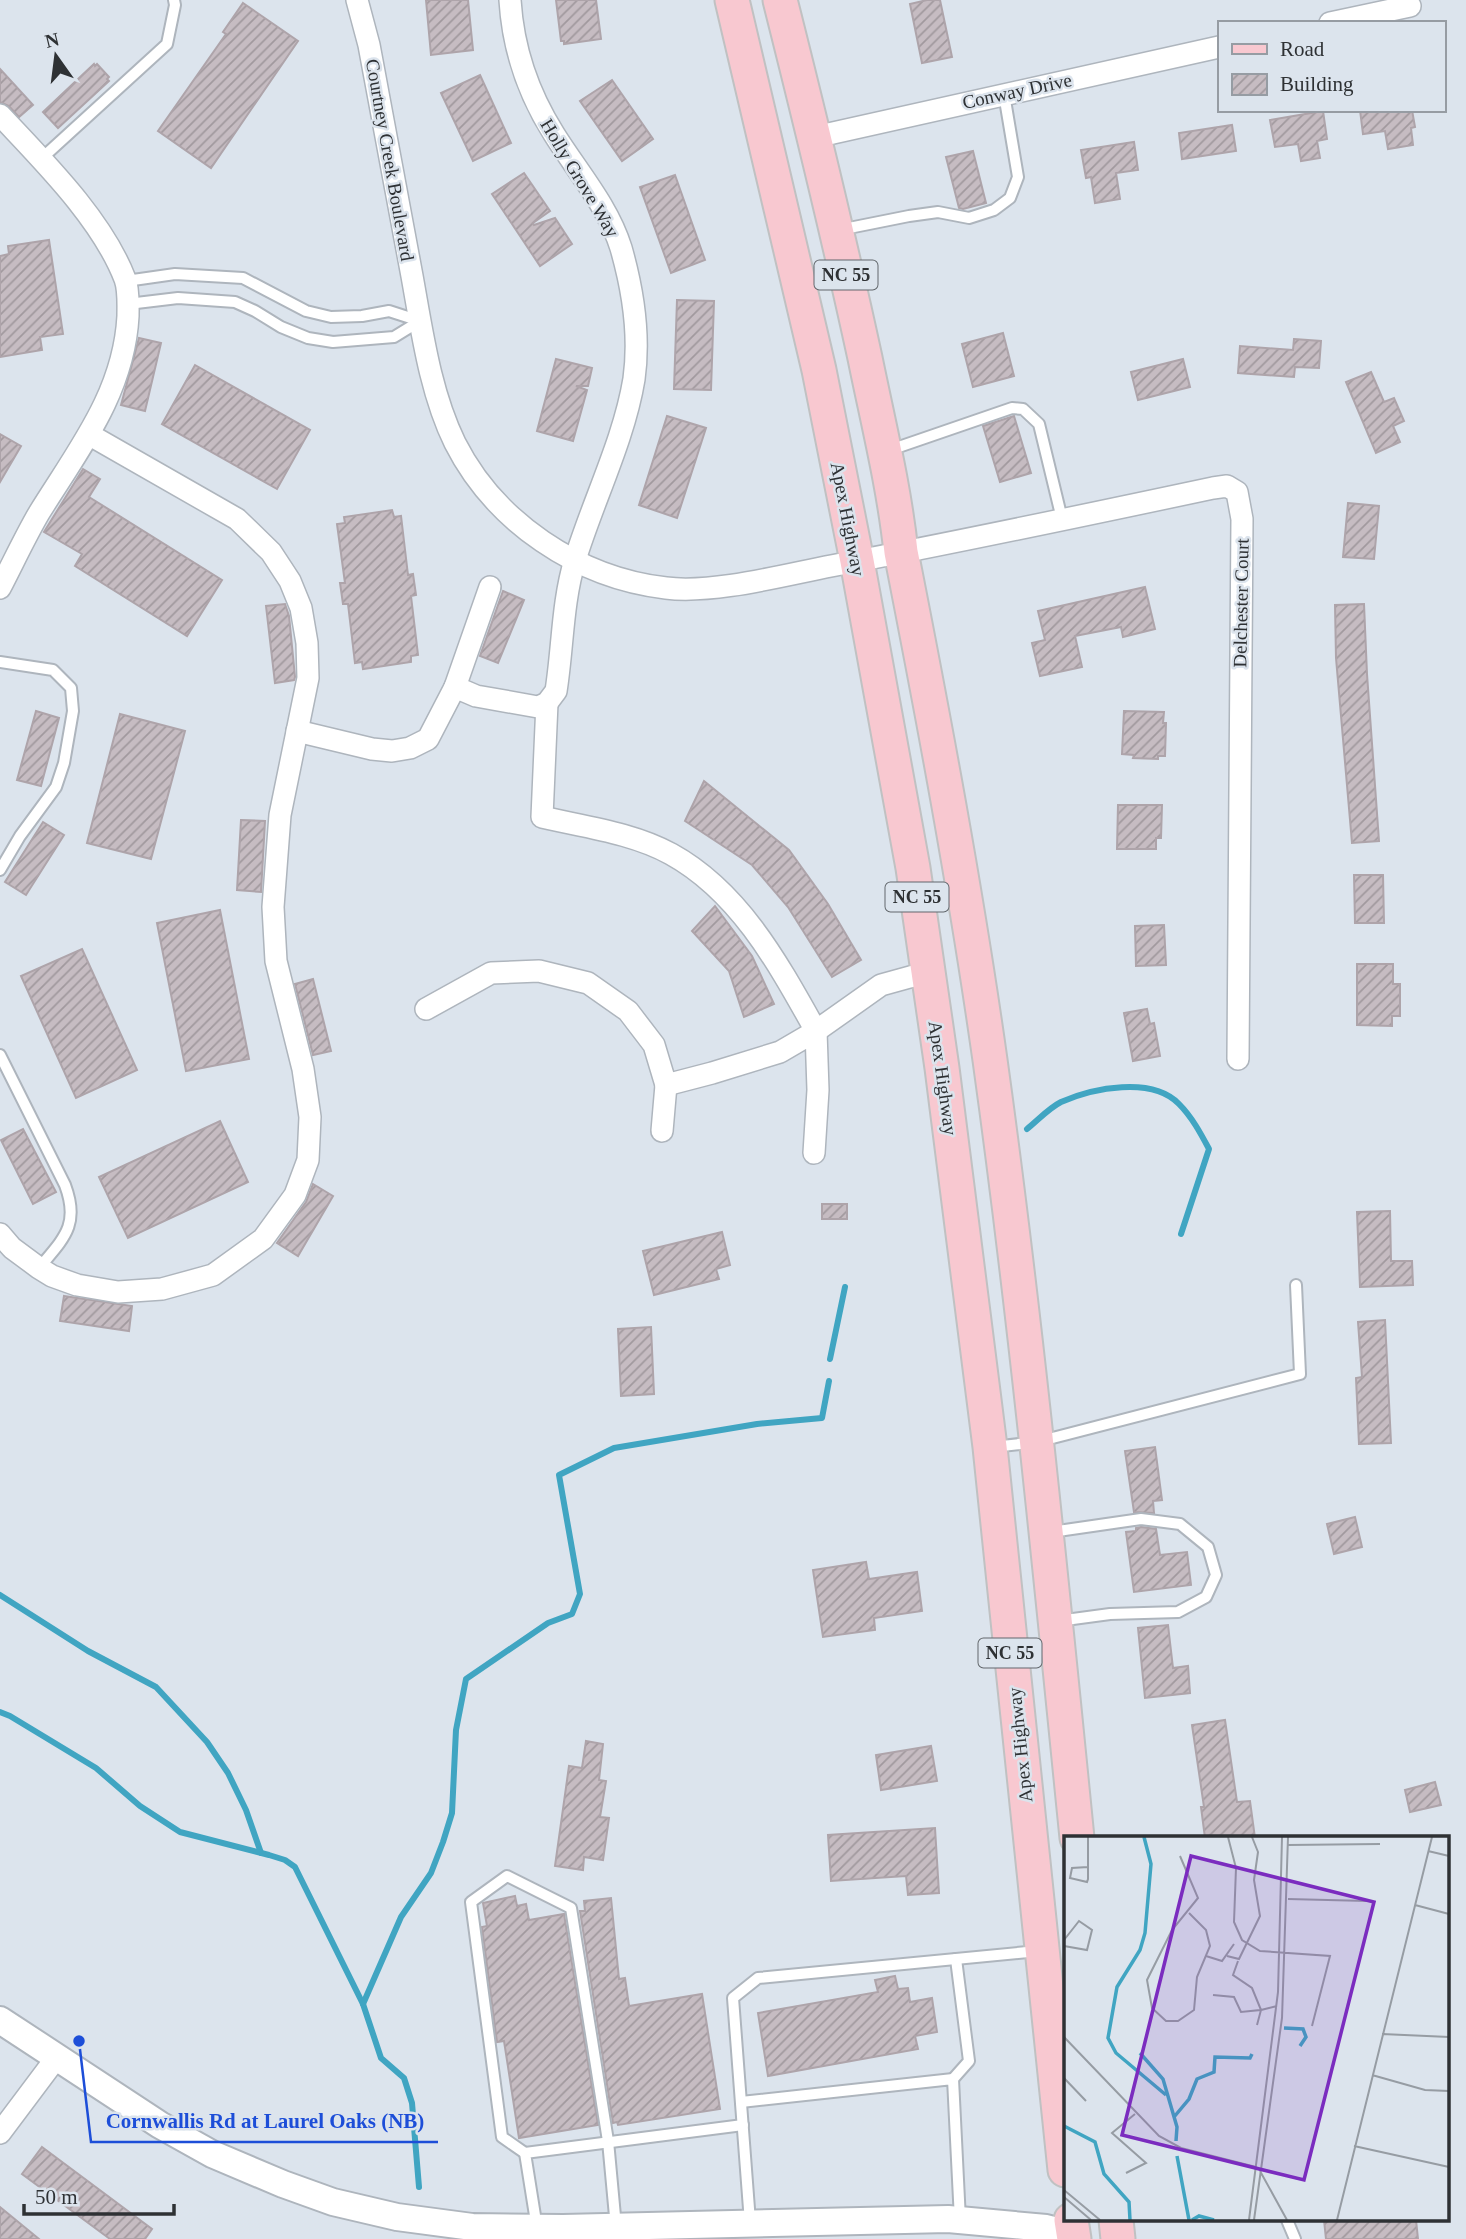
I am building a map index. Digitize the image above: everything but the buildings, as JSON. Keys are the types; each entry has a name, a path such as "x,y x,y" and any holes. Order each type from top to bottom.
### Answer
{"main road":[{"name":"Apex Highway","path":"732,0 819,370 913,868 965,1235 990,1447 1064,2160"},
{"name":"NC 55","path":"780,0 815,137 885,452 955,846 989,1057 1014,1246 1037,1442 1077,1836"}],"street":[{"name":"Courtney Creek Boulevard","path":"357,0 369,45 433,381 443,415 466,463 491,497 537,538 575,560 624,580 670,589 718,586 901,552"},
{"name":"Holly Grove Way","path":"510,0 519,59 533,97 553,134 601,204 620,245 630,282 636,325 634,379 625,414 575,560"},
{"path":"1339,21 1410,6"},
{"name":"Conway Drive","path":"815,137 1218,47"},
{"path":"0,115 96,224 126,281 128,304 127,336 110,396 90,435 38,515 0,588"},
{"path":"0,1234 12,1248 39,1268 77,1285 118,1293 162,1289 213,1275 264,1239 295,1195 308,1160 310,1117 303,1069 276,961 272,907 279,815 308,678 307,643 301,608 290,581 271,552 237,519 90,435"},
{"name":"Delchester Court","path":"901,552 1213,488 1227,486 1237,492 1242,519 1238,1059"},
{"path":"575,560 565,604 555,691 547,704 542,817 627,836 671,854 710,881 749,923 780,967 816,1031 818,1090 814,1153"},
{"path":"297,732 392,751 410,748 428,738 455,687 490,587"},
{"path":"455,687 476,695 522,705 538,707 547,704"},
{"path":"426,1009 491,973 539,971 588,983 628,1011 654,1045 666,1085 662,1131"},
{"path":"666,1085 780,1052 816,1031 881,985 928,972"},
{"path":"0,2020 184,2140 212,2154 333,2202 421,2222 472,2227 537,2228 750,2225 846,2227 960,2220 1073,2231"},
{"path":"0,2133 57,2057"}],"lane":[{"path":"41,159 167,44 174,0"},
{"path":"836,231 938,212 969,218 994,210 1010,198 1018,177 1004,94"},
{"path":"126,281 175,274 243,278 306,311 318,314 331,317 362,316 388,311 420,321"},
{"path":"128,304 178,298 235,302 281,327 308,338 333,342 394,337 420,321"},
{"path":"885,452 1012,408 1023,409 1039,424 1062,519"},
{"path":"0,662 53,670 71,688 73,711 64,762 56,787 20,836 0,870"},
{"path":"0,1055 71,1202 71,1223 61,1242 39,1268"},
{"path":"990,1447 1037,1442 1300,1374 1296,1285"},
{"path":"1046,1532 1061,1532 1105,1522 1141,1518 1180,1524 1208,1547 1216,1575 1206,1597 1178,1612 1110,1614 1055,1622"},
{"path":"537,2228 525,2154 502,2137 471,1902 507,1876 571,1909 608,2141 616,2227"},
{"path":"750,2225 733,1998 758,1978 1042,1950"},
{"path":"741,2102 953,2079 969,2061 956,1959"},
{"path":"953,2079 960,2220"},
{"path":"525,2154 743,2125"},
{"path":"1288,2222 1295,2239"}],"waterway":[{"path":"1027,1129 1061,1102 1089,1092 1138,1087 1167,1095 1188,1114 1209,1149 1181,1234"},
{"path":"830,1359 845,1287"},
{"path":"363,2004 401,1917 431,1873 443,1842 452,1813 456,1730 466,1679 548,1623 572,1614 580,1594 559,1475 614,1448 757,1424 822,1418 829,1381"},
{"path":"0,1595 88,1651 156,1687 207,1742 228,1773 246,1810 261,1853"},
{"path":"0,1712 96,1768 140,1806 180,1832 269,1855 285,1860 295,1867 363,2004 381,2058 404,2078 412,2103 419,2187"}],"place":[{"name":"Cornwallis Rd at Laurel Oaks (NB)","path":"79,2041"}]}
